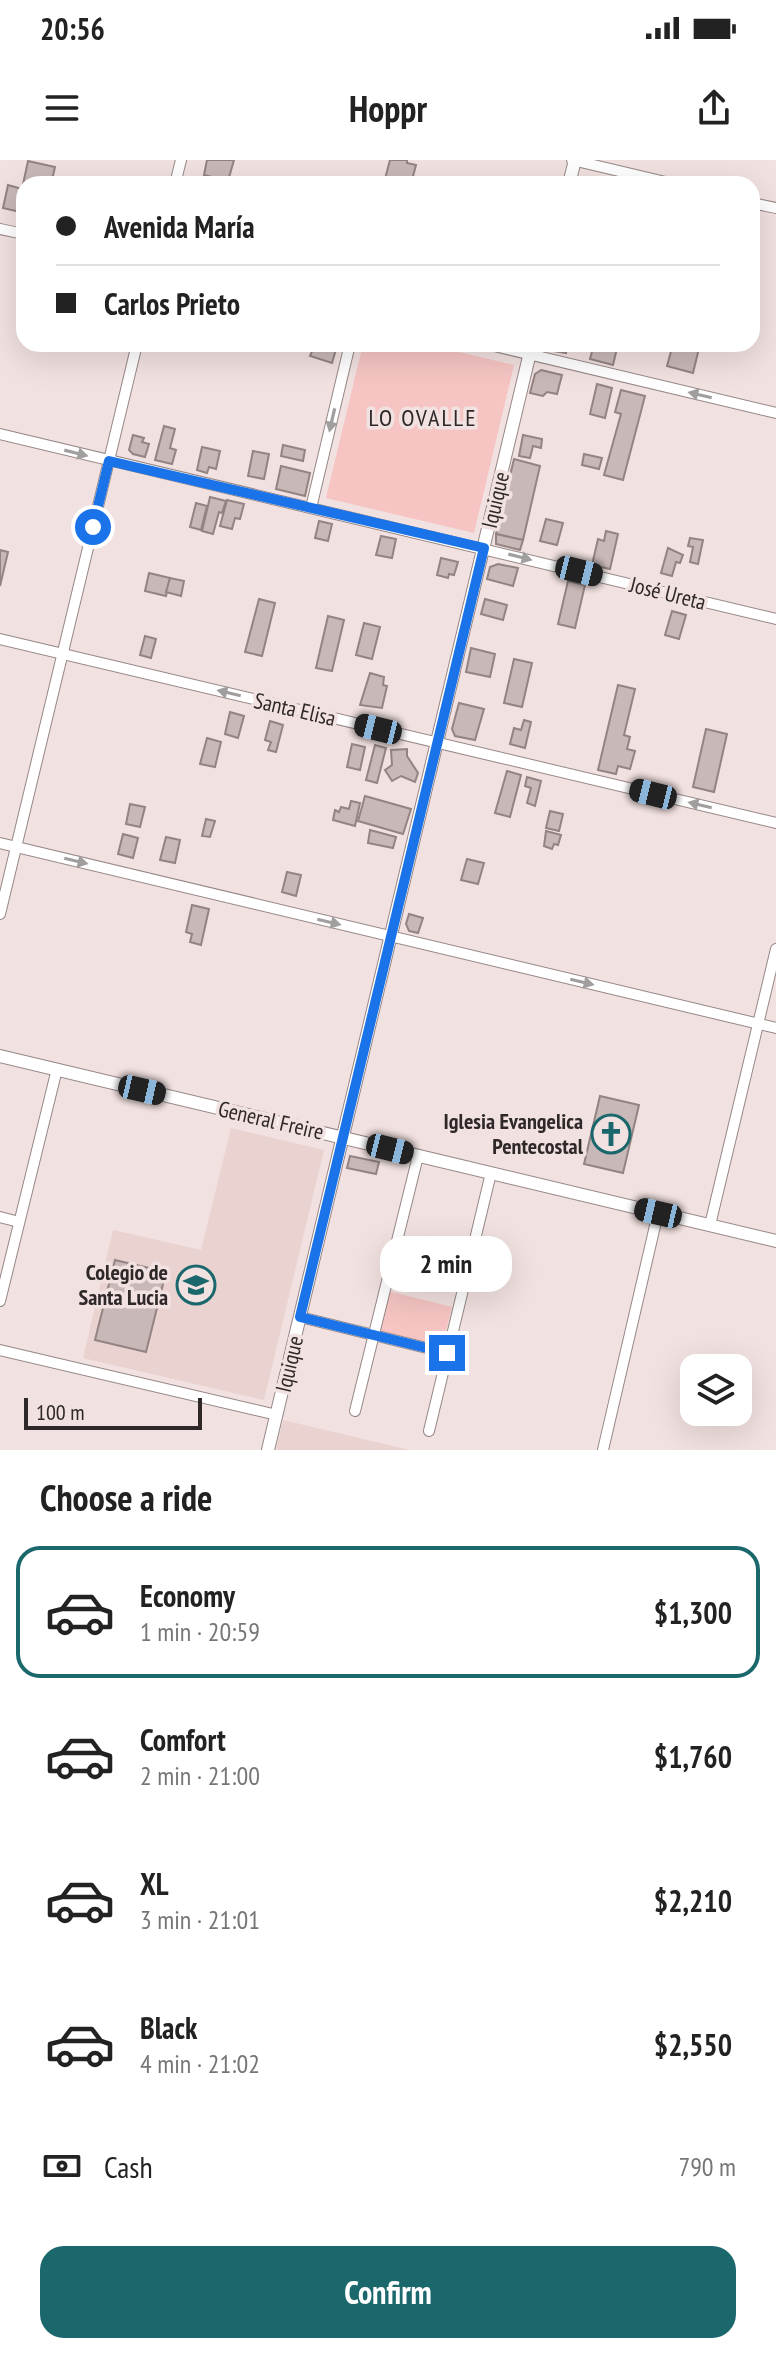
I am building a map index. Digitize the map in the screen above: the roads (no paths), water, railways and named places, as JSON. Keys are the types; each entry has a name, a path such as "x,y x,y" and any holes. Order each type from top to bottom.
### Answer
{"street":[{"path":"574,160 641,176"},
{"path":"0,914 135,352"},
{"path":"311,508 348,352"},
{"name":"Iquique","path":"268,1450 530,352"},
{"path":"542,352 776,413"},
{"name":"José Ureta","path":"0,434 776,619"},
{"name":"Santa Elisa","path":"0,639 776,823"},
{"path":"0,843 776,1028"},
{"path":"710,1225 776,949"},
{"name":"General Freire","path":"0,1056 776,1241"},
{"path":"0,1301 57,1069"},
{"path":"355,1411 418,1156"},
{"path":"429,1431 491,1173"},
{"path":"603,1450 658,1213"},
{"path":"0,1217 19,1222"},
{"path":"300,1317 447,1353"},
{"path":"0,1350 277,1415"}],"place":[{"name":"Iglesia Evangelica Pentecostal","path":"611,1134"},
{"name":"Colegio de Santa Lucia","path":"196,1285"}],"district":[{"name":"LO OVALLE","path":"423,418"}]}
